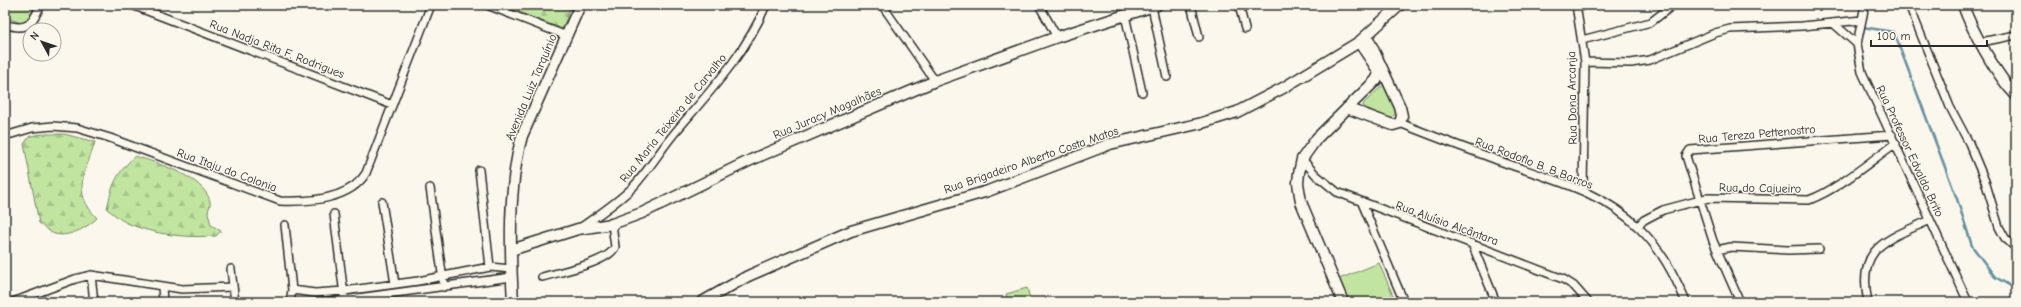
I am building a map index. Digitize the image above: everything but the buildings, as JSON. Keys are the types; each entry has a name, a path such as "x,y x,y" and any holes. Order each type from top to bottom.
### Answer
{"street":[{"path":"5,24 20,28 28,25 33,22 41,5"},
{"name":"Rua Nadja Rita F. Rodrigues","path":"132,5 392,105"},
{"name":"Rua Itaju do Colonia","path":"5,136 32,128 53,126 77,128 110,138 280,201 301,202 346,191 361,181 366,173 431,5"},
{"path":"487,5 567,36"},
{"name":"Avenida Luiz Tarquínio","path":"513,302 511,250 516,156 522,136 580,5"},
{"name":"Rua Maria Teixeira de Carvalho","path":"578,229 626,193 644,174 677,130 725,74 746,44 766,5"},
{"path":"882,5 935,81"},
{"path":"1039,5 1057,37"},
{"path":"1191,5 1198,37"},
{"path":"1239,5 1245,29"},
{"name":"Rua Brigadeiro Alberto Costa Matos","path":"702,302 748,276 851,231 988,191 1110,144 1202,123 1237,112 1283,88 1363,39 1400,5"},
{"path":"1577,6 1586,5"},
{"path":"1582,40 1651,22 1673,5"},
{"name":"Rua Professor Edvaldo Brito","path":"1865,5 1857,44 1862,72 1968,302"},
{"path":"1909,5 1950,107 1972,150 1985,181 2000,228 2005,238 2016,248"},
{"path":"1963,5 1981,42 2009,88 2016,94"},
{"path":"1154,6 1167,77"},
{"name":"Rua Juracy Magalhães","path":"511,250 578,229 612,224 642,213 753,159 935,81 1057,37 1154,6"},
{"name":"Rua Dona Arcanja","path":"1577,6 1585,62 1583,191"},
{"path":"1125,15 1142,92"},
{"path":"1585,62 1632,63 1650,60 1715,33 1730,29 1862,20"},
{"path":"1833,23 1857,44"},
{"path":"1981,42 2016,35"},
{"path":"1343,302 1301,202 1298,183 1302,159 1317,138 1376,80 1379,74 1363,39"},
{"path":"1346,108 1393,125 1400,123 1402,116 1400,108 1363,39"},
{"name":"Rua Rodoflo B. B Barros","path":"1400,123 1583,191 1618,210 1638,226 1663,256 1673,272 1686,302"},
{"name":"Rua Tereza Pettenostro","path":"1740,302 1716,250 1699,200 1686,156 1690,150 1892,135"},
{"name":"Rua do Cajueiro","path":"1638,226 1644,220 1663,210 1699,200 1725,197 1809,200 1821,195 1896,143"},
{"name":"Rua Aluísio Alcântara","path":"1302,159 1316,175 1336,192 1563,279 1574,286 1588,302"},
{"path":"479,170 490,267"},
{"path":"430,188 444,286"},
{"path":"382,202 395,284"},
{"path":"1362,203 1404,302"},
{"path":"334,214 344,299"},
{"path":"1868,302 1864,280 1866,265 1872,254 1889,239 1930,220"},
{"path":"542,276 580,266 611,253 616,247 612,224"},
{"path":"285,226 292,290 290,302"},
{"path":"1472,244 1496,302"},
{"path":"1716,250 1731,247 1788,250 1819,249"},
{"path":"292,290 315,293 344,291 418,281 490,267 511,273"},
{"path":"230,269 235,302"},
{"path":"475,270 475,282"},
{"path":"328,302 475,282 511,273"},
{"path":"13,302 75,279 91,275 162,287 189,289 232,287"},
{"path":"91,275 94,302"},
{"path":"418,281 420,290"},
{"path":"162,287 164,302"}],"green space":[{"path":"5,5 35,5 27,22 22,22 22,23 5,17"},
{"path":"500,5 571,5 562,30"},
{"path":"1384,84 1397,113 1390,119 1364,107 1363,104"},
{"path":"43,134 64,134 95,142 82,181 82,190 84,199 97,218 89,225 72,233 60,235 55,234 39,223 24,144 30,136"},
{"path":"135,156 167,167 198,184 206,192 210,201 208,213 211,225 221,231 216,236 205,237 159,233 127,223 107,209 116,180"},
{"path":"1379,263 1396,302 1348,302 1339,279"},
{"path":"1027,288 1031,302 1008,302 1006,294"}],"waterway":[{"path":"1850,25 1894,32 1957,199 1972,246 1995,277 2016,289"}]}
